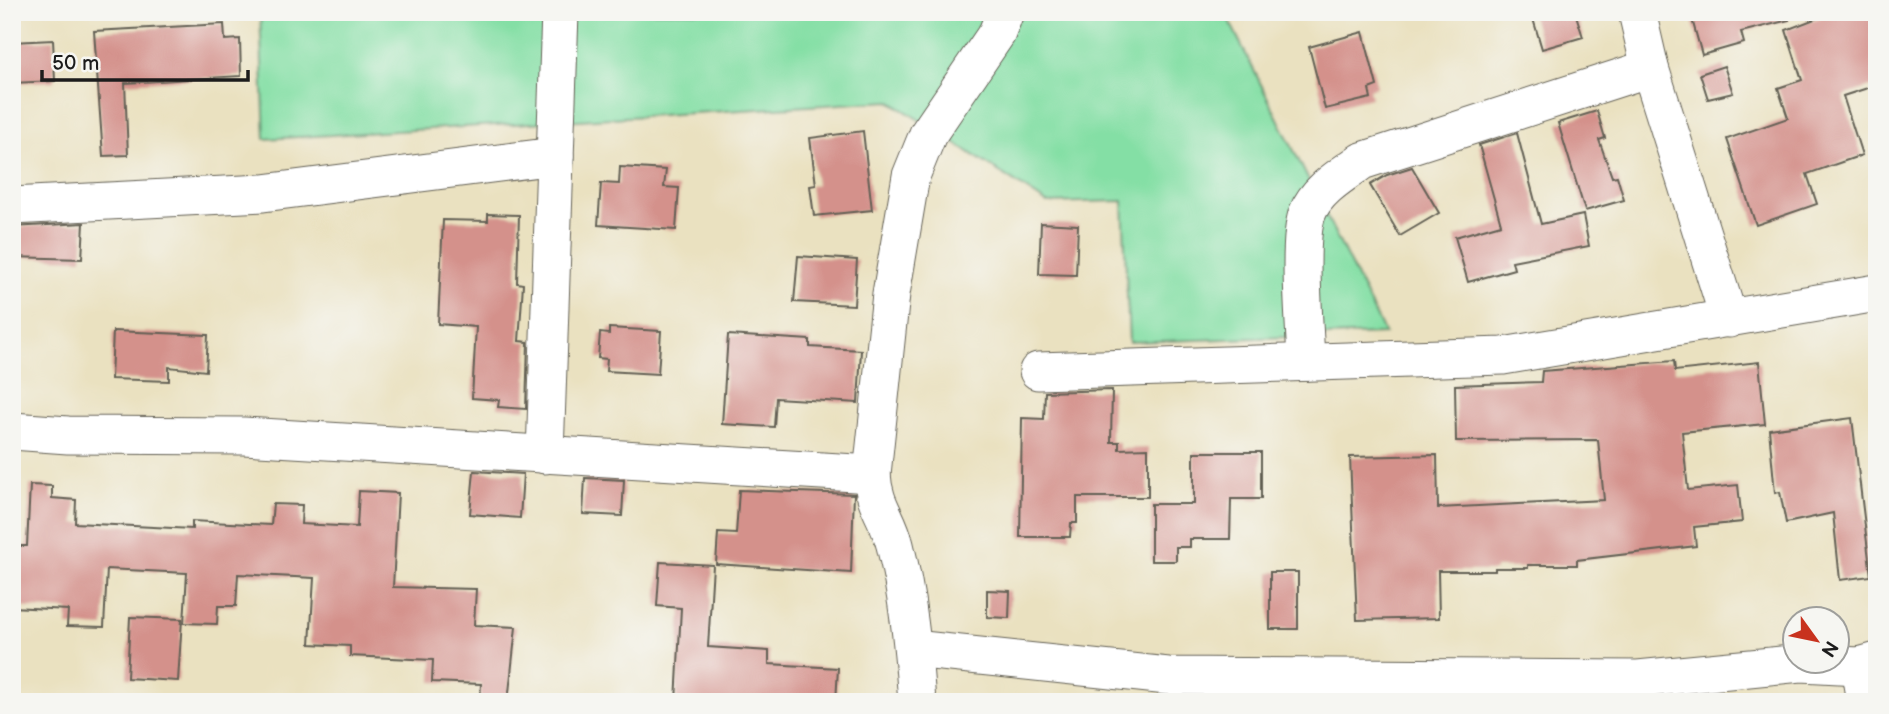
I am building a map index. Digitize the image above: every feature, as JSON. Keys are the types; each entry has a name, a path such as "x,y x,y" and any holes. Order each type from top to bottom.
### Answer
{"street":[{"path":"545,455 560,12"},
{"path":"917,702 913,649 901,569 892,530 874,498 872,474 891,294 911,176 929,134 998,33 1005,12"},
{"path":"1637,12 1650,68 1729,319"},
{"path":"1306,362 1303,243 1307,214 1326,187 1362,161 1650,68"},
{"path":"12,206 263,193 555,156"},
{"path":"1038,371 1503,356 1877,293"},
{"path":"12,431 68,435 244,436 872,474"},
{"path":"913,649 1168,676 1625,679 1801,663 1868,664 1865,702"}],"green space":[{"path":"260,12 1225,12 1385,334 1129,342 1123,201 1047,203 890,101 265,139"}],"building":[{"path":"1531,12 1575,12 1583,37 1542,49"},
{"path":"1690,12 1788,12 1789,20 1741,32 1744,43 1702,55"},
{"path":"1833,12 1868,12 1877,39 1877,85 1843,96 1862,155 1807,174 1817,204 1756,225 1727,139 1788,118 1778,88 1802,80 1786,30"},
{"path":"224,24 225,40 240,39 241,76 125,83 128,155 103,156 94,31"},
{"path":"1363,32 1377,86 1369,89 1371,98 1325,109 1309,47"},
{"path":"53,40 55,81 12,83 12,42"},
{"path":"1724,66 1733,93 1708,99 1700,74"},
{"path":"1597,111 1605,138 1599,140 1612,177 1617,176 1624,200 1585,211 1558,123"},
{"path":"863,131 872,210 814,216 810,186 816,185 810,138"},
{"path":"1517,133 1541,224 1583,215 1589,246 1512,261 1514,269 1468,282 1455,237 1501,224 1479,145"},
{"path":"620,167 666,170 664,187 679,188 676,230 598,225 601,183 619,184"},
{"path":"1412,167 1439,213 1400,236 1370,185 1387,175"},
{"path":"488,214 519,215 517,283 523,284 519,341 528,342 526,409 498,407 499,400 472,398 476,327 438,324 443,220 488,221"},
{"path":"84,223 82,259 12,257 12,227"},
{"path":"1041,223 1078,225 1076,275 1039,274"},
{"path":"798,256 857,260 854,305 794,302"},
{"path":"609,328 661,331 658,374 606,371 607,359 598,358 600,333 609,334"},
{"path":"113,331 208,335 206,371 169,367 169,381 111,379"},
{"path":"728,335 810,340 810,347 861,350 858,403 776,398 774,427 722,424"},
{"path":"1674,361 1675,371 1759,362 1765,424 1682,432 1688,490 1738,485 1742,522 1694,527 1696,546 1577,560 1577,565 1528,565 1528,568 1495,568 1495,571 1438,571 1439,618 1357,620 1350,457 1437,455 1438,508 1604,500 1598,440 1456,441 1455,385 1541,382 1542,371"},
{"path":"1112,390 1111,442 1119,442 1119,449 1148,448 1148,497 1077,497 1077,523 1071,523 1070,537 1020,537 1022,418 1044,419 1045,392"},
{"path":"1852,418 1871,576 1840,580 1833,513 1786,523 1780,492 1775,493 1769,429"},
{"path":"1194,452 1261,452 1261,499 1231,499 1230,539 1190,539 1190,547 1176,547 1176,561 1151,561 1151,504 1194,504"},
{"path":"474,471 523,474 520,518 470,514"},
{"path":"585,478 624,480 622,516 583,514"},
{"path":"30,485 52,486 52,498 76,500 75,523 192,529 192,521 271,525 273,504 302,505 301,524 357,527 359,491 398,493 393,587 476,589 474,625 516,627 508,702 480,702 481,684 432,682 433,660 350,656 350,646 310,644 314,578 238,574 236,606 218,606 217,624 184,623 187,573 107,569 104,627 67,626 68,610 12,607 12,546 27,546"},
{"path":"739,490 854,494 851,573 716,564 718,533 736,534"},
{"path":"660,562 713,565 708,647 769,651 769,664 838,668 836,702 676,702 681,608 657,606"},
{"path":"1270,572 1298,572 1298,629 1270,629"},
{"path":"987,590 1010,591 1009,618 987,617"},
{"path":"130,617 182,619 178,681 127,678"}]}
